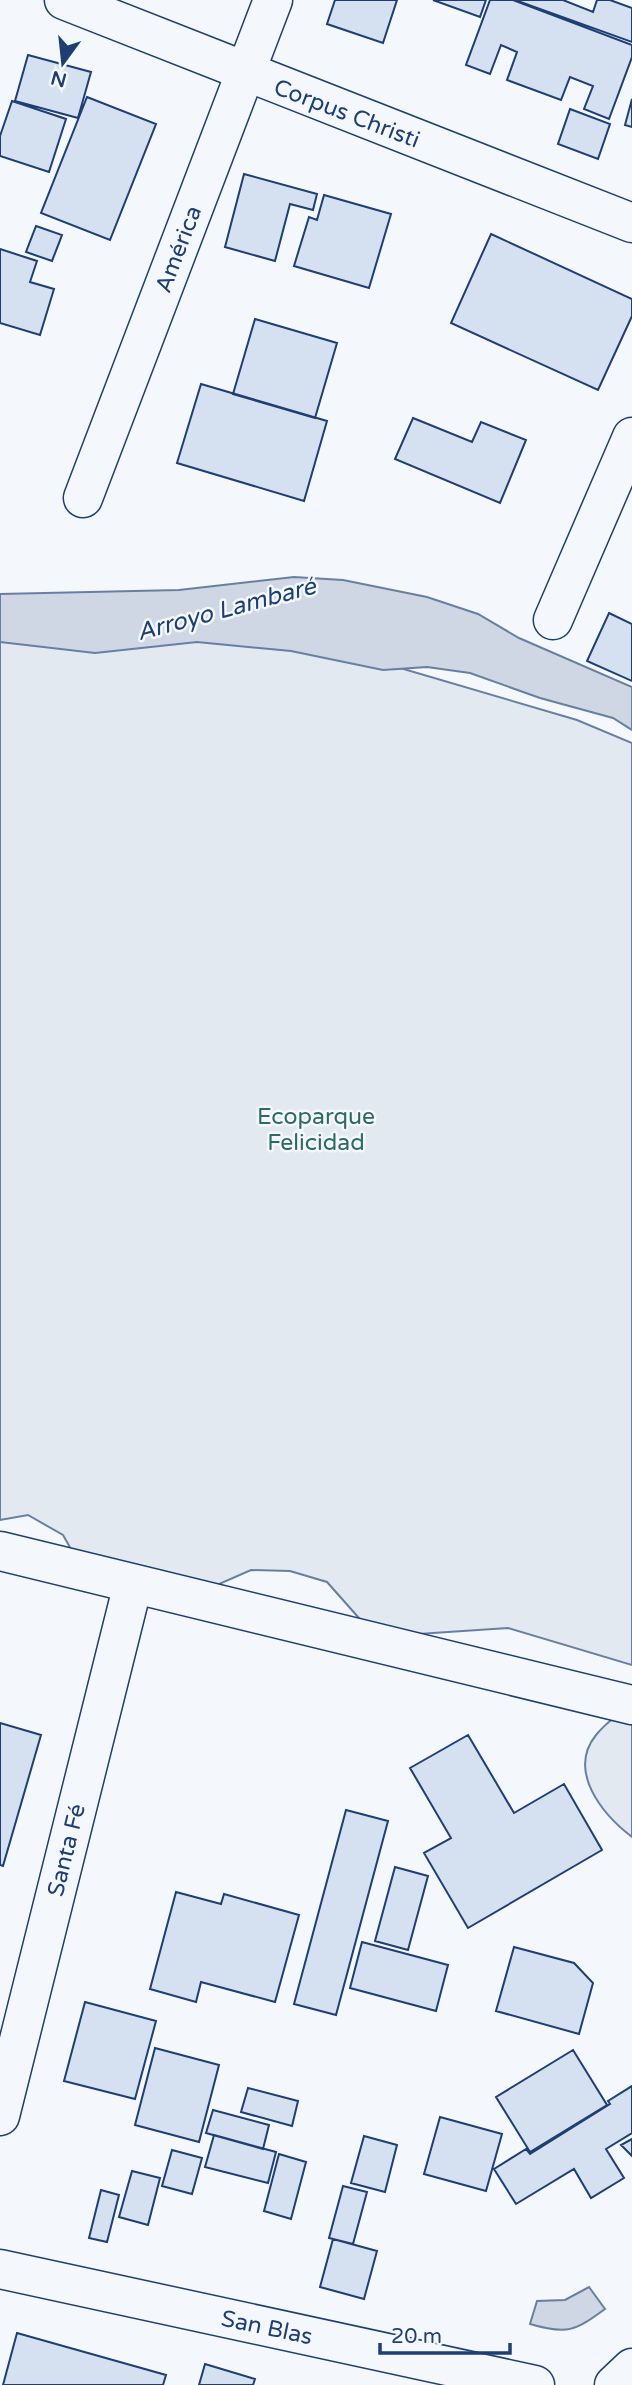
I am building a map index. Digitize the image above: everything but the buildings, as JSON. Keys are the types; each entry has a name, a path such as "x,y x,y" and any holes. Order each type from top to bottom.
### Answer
{"street":[{"name":"Corpus Christi","path":"64,0 245,74 632,223"},
{"name":"América","path":"83,498 274,0"},
{"path":"554,620 632,437"},
{"path":"0,1550 632,1705"},
{"name":"Santa Fé","path":"0,2116 133,1584"},
{"name":"San Blas","path":"0,2269 535,2385"},
{"path":"614,2385 632,2368"}],"green space":[{"name":"Ecoparque Felicidad","path":"0,631 183,632 390,665 577,720 632,743 632,1665 508,1628 403,1635 366,1626 327,1582 290,1571 251,1570 217,1585 72,1551 63,1535 28,1515 0,1520"},
{"path":"632,1710 632,1837 600,1804 592,1791 585,1763 588,1749 600,1730 616,1717"}],"water":[{"name":"Arroyo Lambaré","path":"294,577 343,580 427,597 478,614 519,638 632,687 632,730 613,718 540,698 470,673 427,667 383,670 291,651 197,642 95,653 0,642 0,594 179,590"},
{"path":"589,2287 605,2309 586,2322 562,2330 530,2324 537,2301 565,2300"}]}
